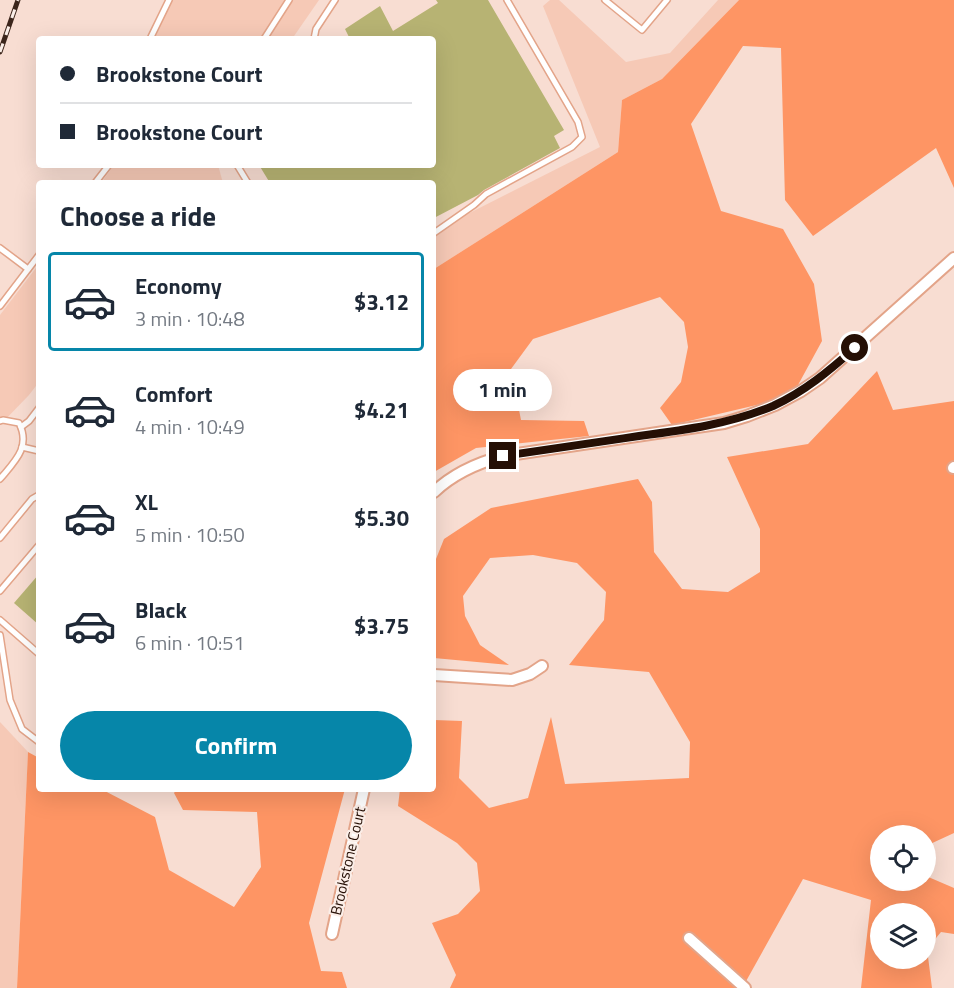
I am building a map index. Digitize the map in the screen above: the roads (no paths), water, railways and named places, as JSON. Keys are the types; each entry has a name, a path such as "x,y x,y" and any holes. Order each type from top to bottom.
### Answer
{"street":[{"path":"436,490 453,476 503,456 700,427 747,416 775,405 820,378 954,258"},
{"path":"436,675 512,680 530,674 542,666"},
{"name":"Brookstone Court","path":"332,934 363,792"},
{"path":"689,938 745,988"}],"lane":[{"path":"151,36 169,0"},
{"path":"266,36 289,0"},
{"path":"315,36 316,29 335,0"},
{"path":"436,232 486,194 572,147 582,137 578,122 507,0"},
{"path":"605,0 642,30 667,0"},
{"path":"97,180 107,168"},
{"path":"0,248 28,269"},
{"path":"0,306 36,259"},
{"path":"21,427 36,412"},
{"path":"0,422 3,420 19,423 24,432 18,457 0,479"},
{"path":"21,447 36,450"},
{"path":"0,538 36,497"},
{"path":"0,591 36,549"},
{"path":"0,620 36,651"},
{"path":"0,635 10,700 22,729 36,740"}],"railway":[{"path":"0,52 18,0"}]}
